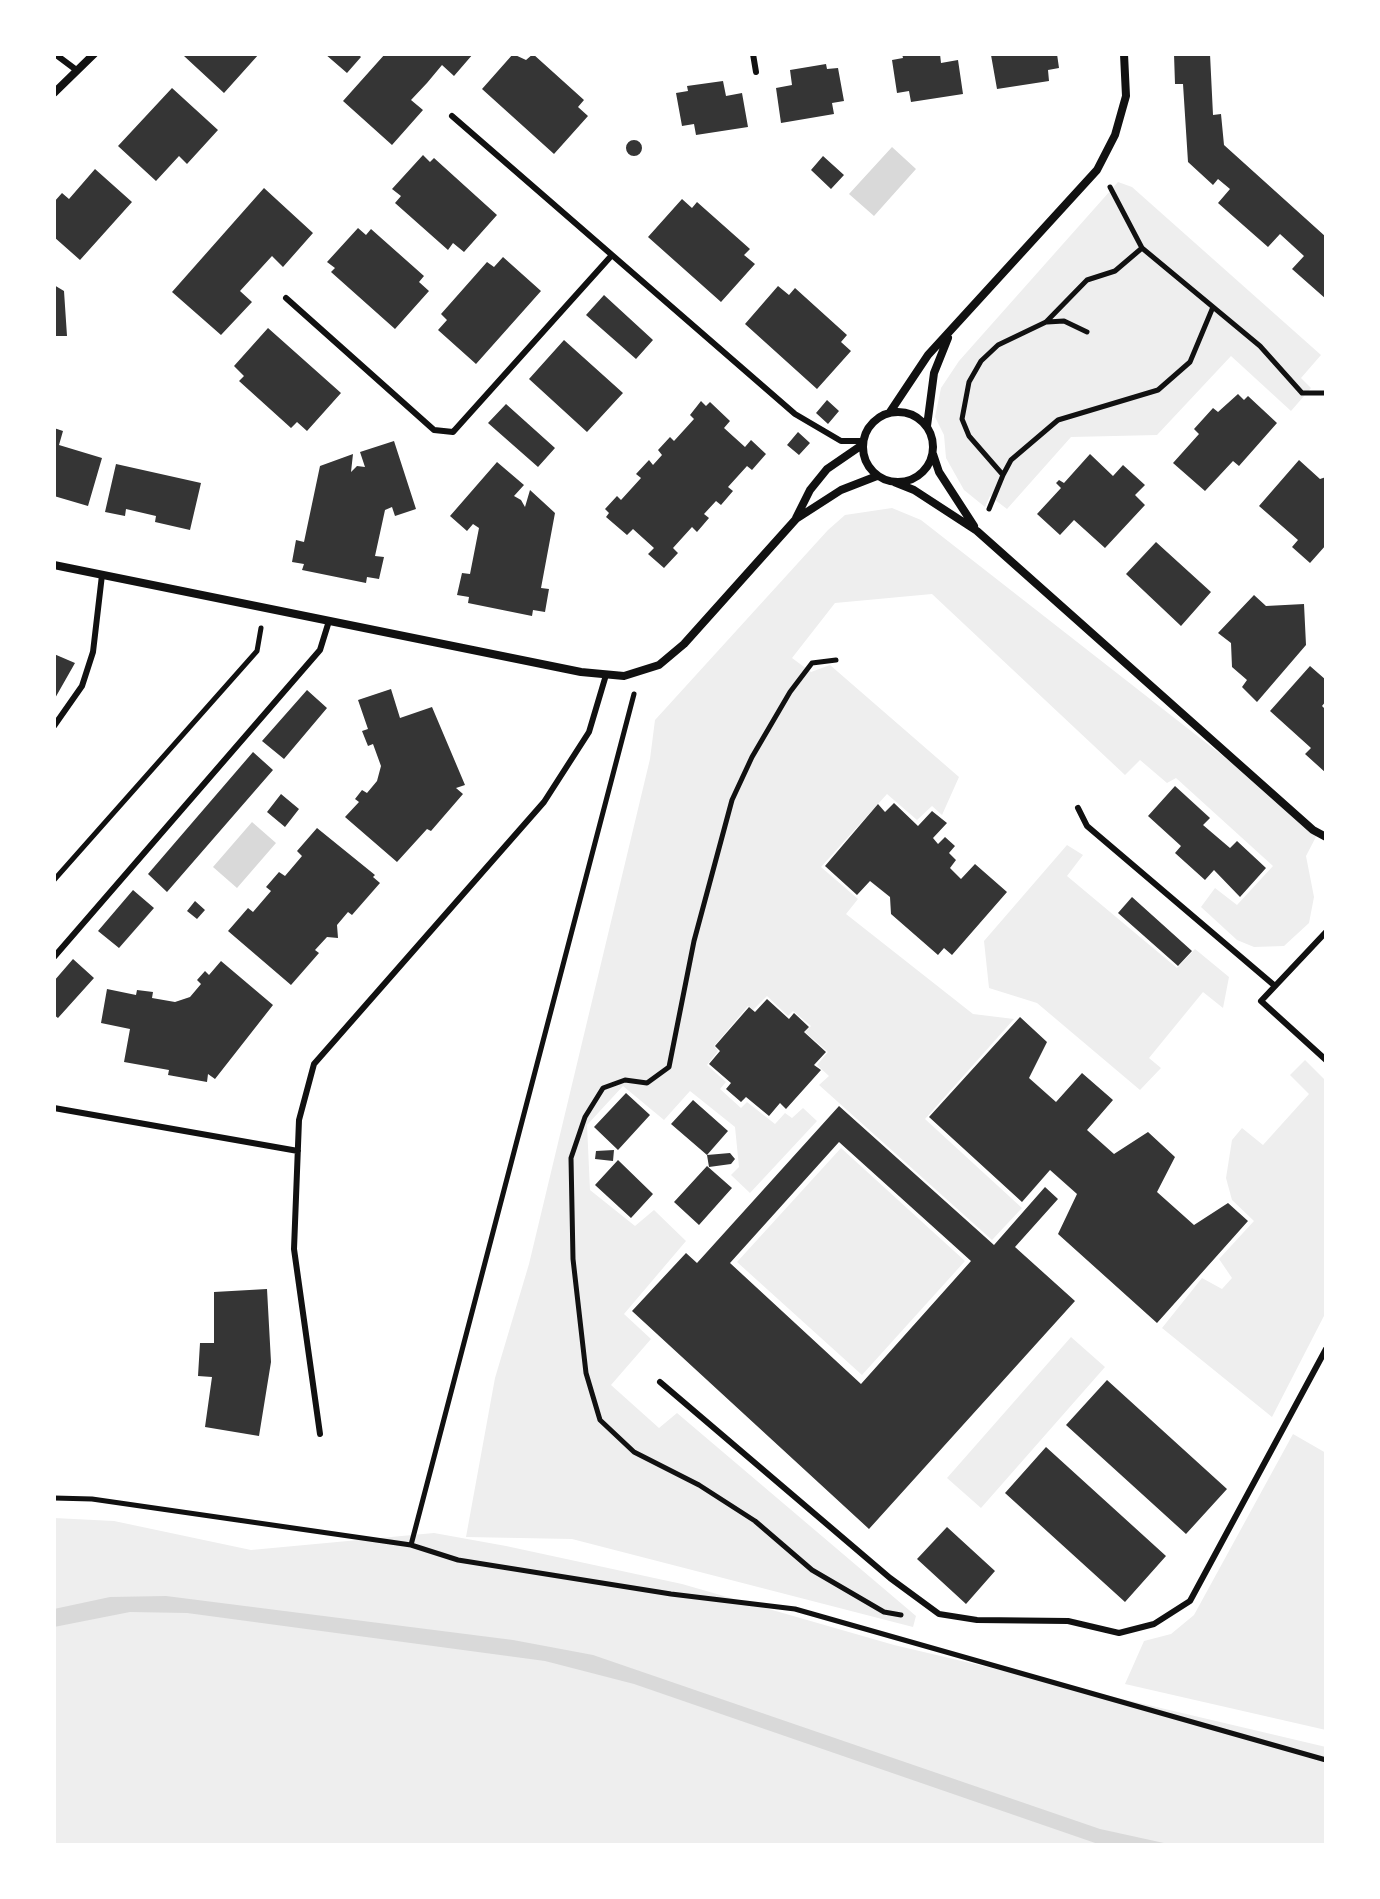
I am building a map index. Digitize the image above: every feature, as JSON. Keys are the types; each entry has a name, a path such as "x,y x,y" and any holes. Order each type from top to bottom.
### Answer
{"street":[{"path":"54,93 75,69 94,54"},
{"path":"890,412 928,355 1097,170 1115,135 1126,96 1124,54"},
{"path":"950,333 934,373 927,426 939,472 977,531"},
{"path":"796,519 810,490 827,469 862,443 877,417 904,411 927,426"},
{"path":"862,443 865,463 877,476 914,490 977,531 1313,830 1326,837"},
{"path":"894,482 911,480 925,470 933,454"},
{"path":"54,565 606,675 640,674 659,665 684,644 796,519 841,490 877,476"}],"lane":[{"path":"55,54 75,69"},
{"path":"753,54 756,72"},
{"path":"452,116 795,414 841,441 862,443"},
{"path":"286,298 434,430 453,432 612,255"},
{"path":"54,726 82,686 90,663 102,575"},
{"path":"54,957 295,681 320,650 329,621"},
{"path":"320,1434 294,1249 299,1120 314,1064 544,802 589,732 606,675"},
{"path":"1078,808 1087,826 1275,986"},
{"path":"1326,932 1261,1001 1326,1060"},
{"path":"54,1108 298,1151"},
{"path":"660,1382 939,1614 977,1620 1068,1621 1119,1633 1154,1624 1190,1601 1326,1349"}],"path":[{"path":"1112,189 1142,248 1260,346 1302,393 1326,393"},
{"path":"1003,475 969,436 962,419 963,402 981,361 998,345 1046,322 1087,280 1115,271 1142,248"},
{"path":"989,509 1011,460 1058,420 1158,390 1190,362 1213,307"},
{"path":"1046,322 1064,321 1087,332"},
{"path":"54,880 257,651 264,607"},
{"path":"836,660 812,663 797,683 752,757 732,800 694,941 669,1067 647,1083 625,1080 603,1088 585,1117 571,1158 573,1259 586,1373 600,1420 634,1452 699,1485 755,1521 812,1570 884,1612 901,1615 929,1606"},
{"path":"411,1545 640,674"},
{"path":"54,1498 92,1499 411,1545 458,1560 671,1594 795,1609 1326,1760"}],"shaded area":[{"path":"892,147 916,169 874,216 849,194"},
{"path":"1118,182 1132,187 1321,355 1301,378 1311,388 1291,411 1231,356 1157,435 1071,437 1007,509 990,496 985,507 964,490 946,458 944,435 935,417 941,388 959,361"},
{"path":"892,508 921,520 1319,831 1306,856 1314,897 1309,923 1284,946 1254,947 1237,940 1201,907 1215,888 1237,905 1273,866 1176,778 1167,783 1140,760 1125,775 932,594 835,603 792,658 811,672 830,665 959,777 942,815 932,806 917,820 887,794 821,867 858,899 846,914 973,1014 1014,1019 925,1119 1022,1208 992,1240 819,1085 829,1076 817,1065 828,1052 805,1032 811,1026 793,1011 788,1016 767,996 753,1010 748,1006 714,1046 718,1051 707,1065 726,1082 720,1089 741,1108 747,1102 775,1124 785,1113 792,1118 803,1108 817,1121 750,1193 731,1175 739,1167 735,1127 690,1091 664,1120 623,1086 587,1125 590,1190 635,1226 654,1210 686,1241 624,1314 651,1339 611,1385 659,1428 677,1413 916,1616 913,1627 572,1539 466,1537 495,1378 529,1264 650,759 655,720 828,530 845,515"},
{"path":"252,822 276,843 237,888 213,867"},
{"path":"1067,845 1083,855 1067,876 1177,968 1195,949 1229,977 1223,1008 1203,992 1149,1058 1161,1068 1140,1090 1037,1003 989,988 984,941"},
{"path":"1305,1060 1326,1081 1326,1312 1272,1417 1162,1328 1202,1278 1222,1289 1232,1278 1219,1259 1254,1221 1232,1200 1226,1178 1232,1140 1242,1128 1263,1145 1309,1094 1290,1075"},
{"path":"841,1148 965,1261 862,1375 737,1262"},
{"path":"1071,1337 1105,1367 981,1508 947,1478"},
{"path":"1293,1434 1326,1453 1326,1730 1125,1684 1144,1641 1171,1634 1194,1615"},
{"path":"54,1518 114,1521 251,1550 434,1533 682,1584 894,1645 1326,1747 1326,1845 54,1845"},
{"path":"166,1596 513,1640 593,1655 1100,1829 1173,1845 1101,1845 634,1684 545,1661 187,1613 130,1612 54,1627 54,1609 110,1597"}],"building":[{"path":"259,54 224,93 184,56"},
{"path":"325,54 358,54 361,57 347,73"},
{"path":"385,54 473,54 454,76 442,65 411,100 423,110 392,145 343,101"},
{"path":"513,54 526,60 533,54 584,100 578,107 588,116 554,154 482,89"},
{"path":"902,54 940,54 941,63 958,60 963,94 911,102 909,91 897,93 892,60 903,58"},
{"path":"1057,54 1059,68 1048,70 1049,81 997,89 991,55"},
{"path":"1174,54 1210,54 1213,115 1221,114 1224,145 1326,237 1326,299 1292,269 1304,256 1280,234 1268,247 1218,203 1230,189 1218,179 1213,185 1188,162 1183,84 1175,84"},
{"path":"826,64 827,69 838,68 844,101 832,103 834,114 781,123 776,88 792,85 790,70"},
{"path":"723,81 726,96 742,93 748,127 696,135 694,124 682,126 676,93 688,91 687,86"},
{"path":"172,88 218,130 187,164 179,156 156,181 118,146"},
{"path":"634,140 640,142 640,154 634,156 628,154 626,148 628,142"},
{"path":"423,155 430,162 434,158 497,215 464,252 453,243 448,250 395,203 401,196 392,189"},
{"path":"823,156 844,175 831,189 811,170"},
{"path":"95,169 132,202 80,260 54,237 54,202 62,193 69,199"},
{"path":"264,188 313,233 283,267 272,256 240,291 252,302 221,335 172,292"},
{"path":"682,199 692,208 697,202 750,249 744,255 755,264 721,302 648,237"},
{"path":"358,228 366,235 371,229 424,276 419,282 429,291 395,329 331,272 335,268 327,262"},
{"path":"503,257 541,291 476,364 438,330 447,320 441,314 487,262 494,267"},
{"path":"54,285 64,291 67,336 54,336"},
{"path":"778,286 789,295 795,288 847,335 841,342 851,351 817,389 745,324"},
{"path":"604,295 653,340 636,359 586,315"},
{"path":"268,328 341,393 307,431 297,422 291,428 239,381 244,376 234,366"},
{"path":"564,340 623,393 587,432 529,379"},
{"path":"1238,394 1244,400 1248,396 1277,423 1239,466 1233,461 1205,491 1173,463 1199,434 1194,429 1213,408 1218,412"},
{"path":"827,400 839,411 828,424 816,413"},
{"path":"701,401 706,406 710,402 730,421 724,428 745,447 751,440 766,454 752,470 747,466 728,487 733,491 721,505 716,501 704,514 709,518 697,532 692,527 673,548 678,553 664,568 648,554 654,548 633,529 627,535 606,517 609,513 605,509 617,496 621,500 641,478 636,474 649,460 653,465 662,455 658,450 670,437 674,441 694,419 690,415"},
{"path":"506,404 555,448 538,467 488,423"},
{"path":"54,428 63,431 59,445 102,458 88,506 54,496"},
{"path":"798,432 810,443 799,455 787,445"},
{"path":"394,441 416,509 395,516 392,507 385,510 375,556 384,557 379,579 367,577 366,583 302,570 304,564 292,562 296,540 304,542 320,466 353,454 351,472 357,466 365,467 360,452"},
{"path":"1090,454 1113,476 1123,465 1145,485 1135,495 1145,505 1105,548 1074,520 1060,535 1037,514 1061,488 1056,483 1059,480 1064,483"},
{"path":"1299,460 1320,479 1326,477 1326,545 1310,563 1292,547 1298,540 1259,506"},
{"path":"497,462 524,485 514,496 525,507 530,490 555,513 541,588 549,589 545,612 533,610 532,616 468,603 469,597 457,595 462,573 470,574 479,528 473,524 467,531 450,516"},
{"path":"116,464 201,483 190,530 155,522 156,516 126,509 125,516 105,512"},
{"path":"1156,542 1211,592 1181,626 1126,574"},
{"path":"1254,595 1266,606 1304,604 1306,645 1257,702 1242,687 1247,680 1232,667 1231,643 1218,633"},
{"path":"54,654 75,663 54,700"},
{"path":"1310,666 1326,680 1326,701 1322,706 1326,710 1326,773 1305,754 1311,748 1270,711"},
{"path":"391,689 400,718 432,707 465,785 456,788 463,794 431,831 427,829 397,862 345,817 359,802 355,799 362,790 367,793 377,781 381,766 373,744 368,746 362,731 368,729 358,700"},
{"path":"307,690 327,708 284,759 262,741"},
{"path":"253,752 273,770 167,892 148,874"},
{"path":"1175,786 1210,818 1203,825 1230,848 1237,841 1266,868 1240,897 1214,870 1205,880 1175,853 1181,846 1148,816"},
{"path":"281,794 299,809 285,827 267,812"},
{"path":"894,803 918,826 932,811 947,823 933,838 938,844 945,837 955,846 949,853 956,860 950,868 961,879 975,864 1007,892 952,955 944,948 938,955 891,914 890,897 870,881 857,895 825,866 878,804 885,812"},
{"path":"317,828 375,875 373,877 380,883 352,915 348,912 337,925 338,938 327,937 315,950 319,953 291,985 228,931 248,908 253,912 271,891 266,887 279,872 285,876 302,856 297,851"},
{"path":"133,890 154,908 119,948 98,931"},
{"path":"1132,897 1192,951 1178,966 1118,913"},
{"path":"195,901 205,910 197,919 187,911"},
{"path":"73,959 94,978 58,1018 54,1015 54,981"},
{"path":"221,961 273,1005 215,1079 208,1074 207,1082 168,1075 169,1070 124,1062 130,1029 101,1023 107,989 136,995 137,990 153,992 152,998 175,1002 190,997 201,984 197,980 205,971 209,975"},
{"path":"767,999 789,1019 794,1013 809,1027 804,1032 826,1052 814,1065 821,1070 786,1109 780,1103 769,1116 746,1097 741,1102 726,1089 731,1083 709,1064 720,1051 715,1046 749,1007 755,1012"},
{"path":"1020,1017 1047,1042 1029,1078 1056,1102 1082,1073 1113,1100 1087,1130 1114,1154 1148,1132 1175,1157 1157,1192 1194,1225 1228,1203 1248,1221 1157,1323 1058,1234 1077,1194 1050,1170 1022,1202 929,1117"},
{"path":"626,1093 650,1115 618,1150 594,1127"},
{"path":"693,1100 728,1131 707,1155 671,1124"},
{"path":"839,1106 994,1245 1045,1187 1058,1199 1015,1247 1075,1301 869,1529 632,1311 686,1253 697,1263","holes":["839,1142 971,1261 861,1384 730,1263"]},
{"path":"614,1150 613,1161 595,1159 596,1151"},
{"path":"730,1153 735,1159 731,1164 709,1167 707,1155"},
{"path":"618,1160 653,1194 631,1218 595,1185"},
{"path":"707,1166 732,1188 699,1225 674,1202"},
{"path":"267,1289 271,1362 259,1436 205,1427 212,1377 198,1376 200,1343 214,1343 214,1292"},
{"path":"1107,1380 1227,1489 1186,1534 1066,1425"},
{"path":"1046,1447 1166,1556 1125,1602 1005,1493"},
{"path":"947,1527 995,1571 966,1604 917,1559"}]}
